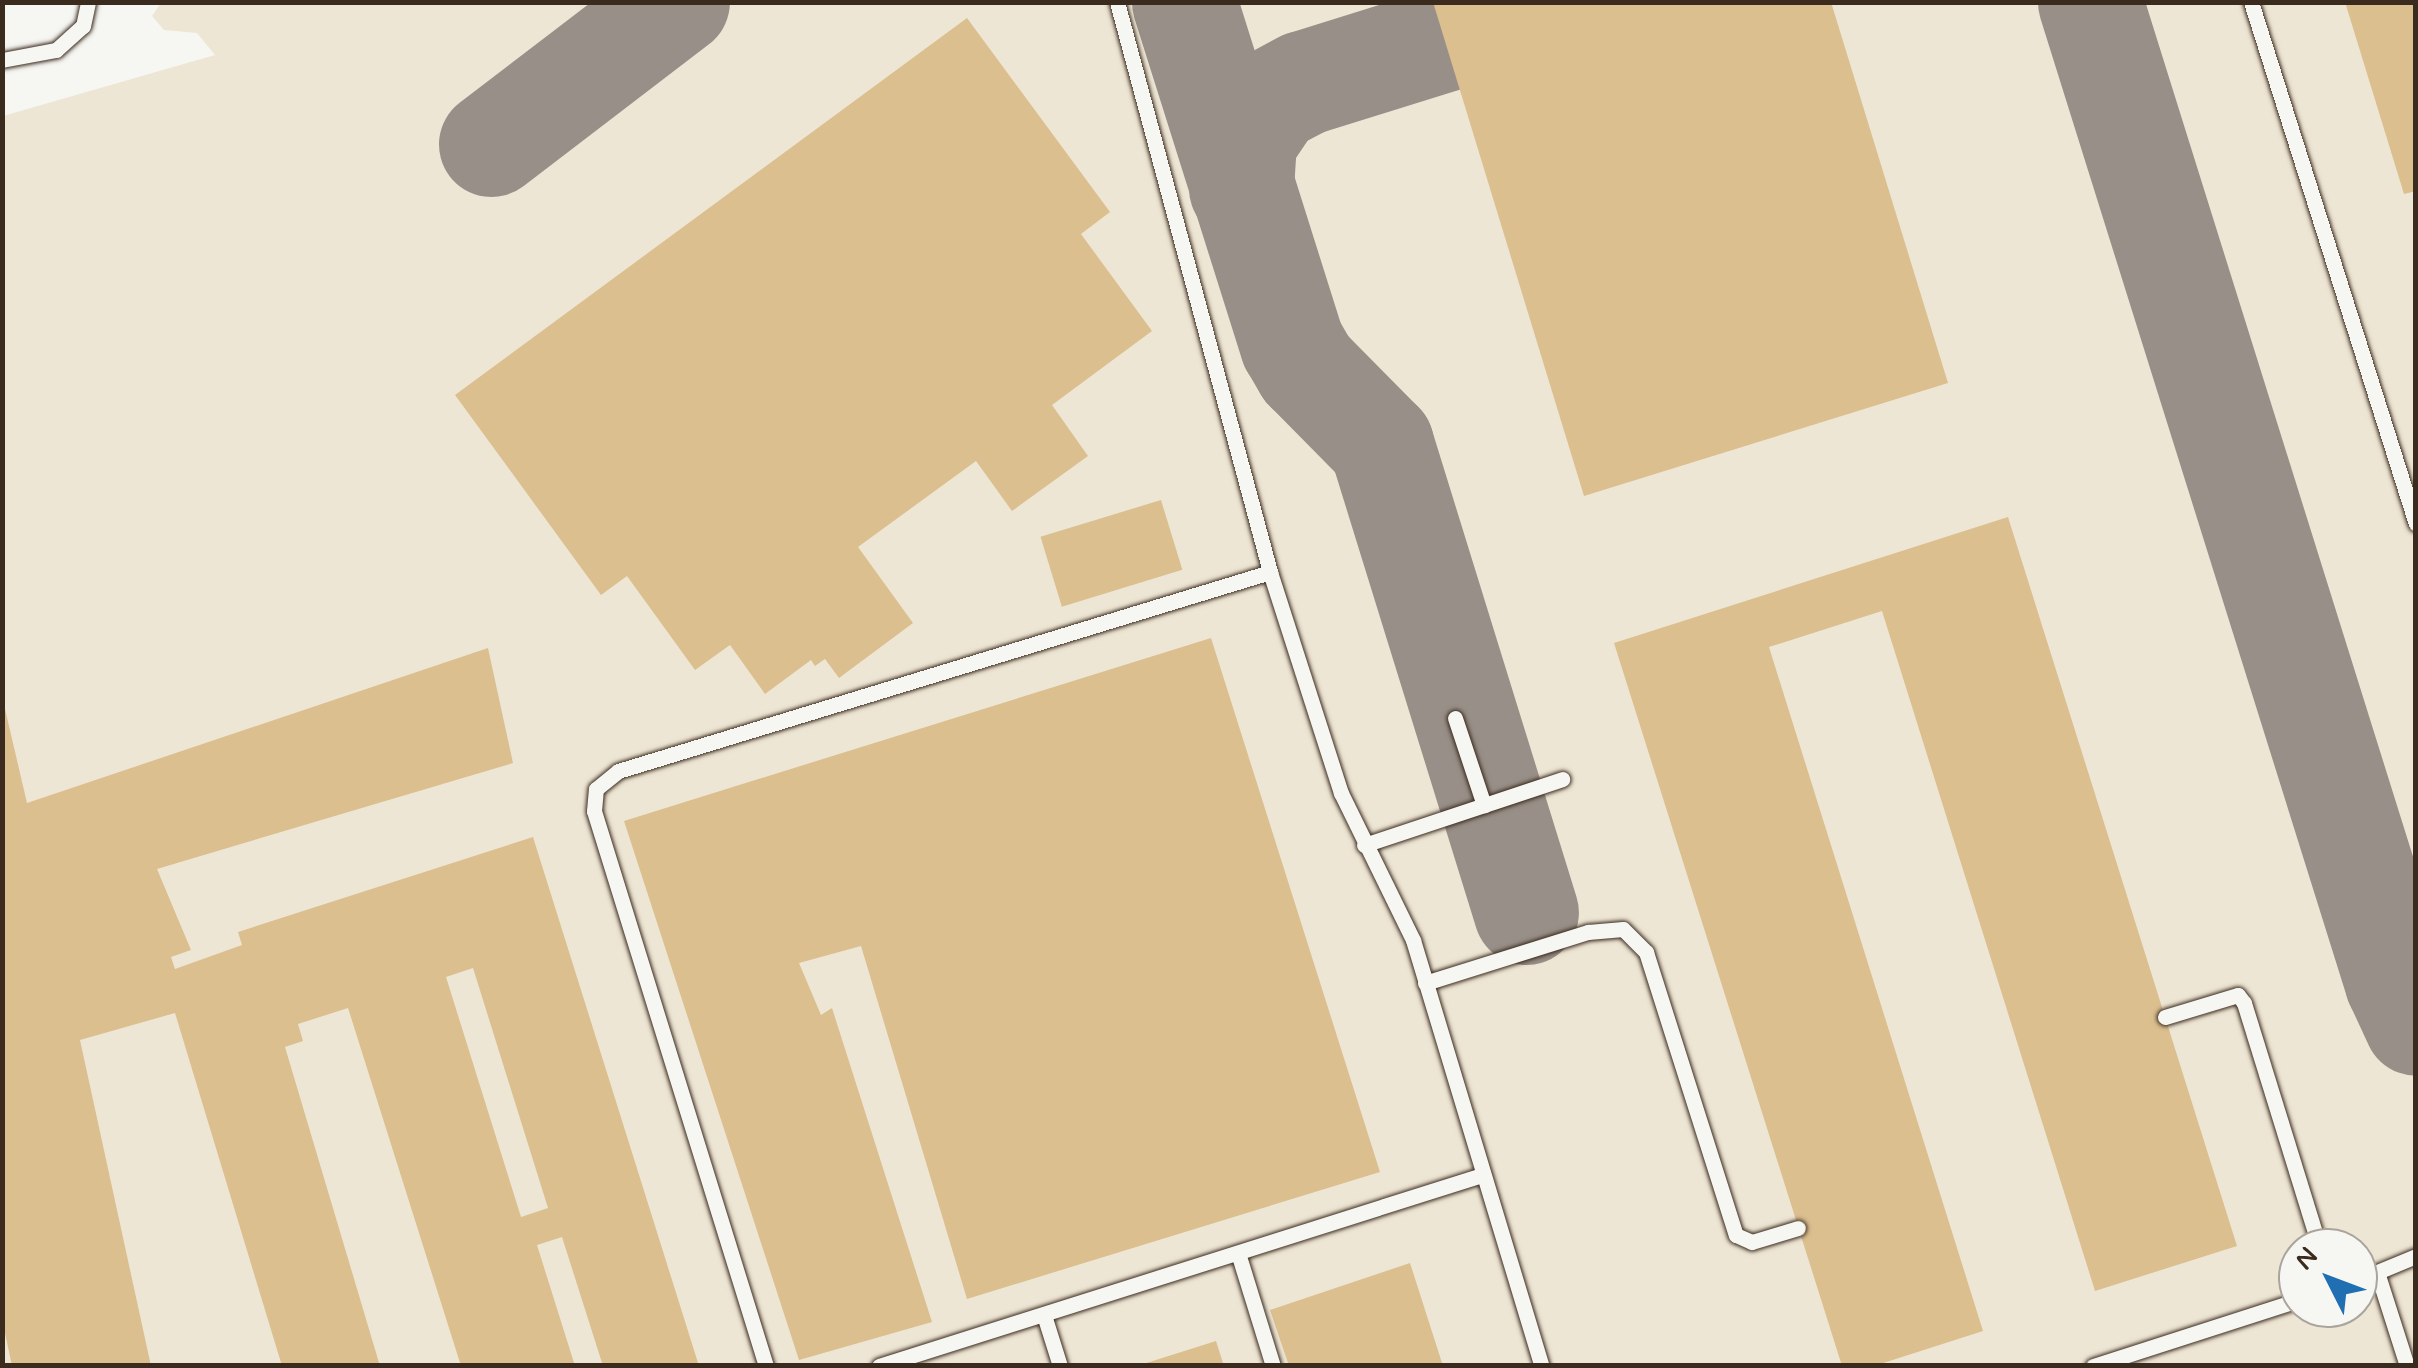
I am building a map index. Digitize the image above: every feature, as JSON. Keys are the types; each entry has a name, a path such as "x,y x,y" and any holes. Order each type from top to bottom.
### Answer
{"lane":[{"path":"2,60 56,50 83,26 88,2"},
{"path":"1117,2 1270,572 1364,845 1413,940 1542,1366"},
{"path":"2251,2 2416,524"},
{"path":"766,1366 601,836 596,789 618,771 1270,572"},
{"path":"1455,718 1484,805"},
{"path":"1364,845 1562,779"},
{"path":"1426,983 1609,927 1623,928 1646,952 1736,1235 1752,1242 1798,1228"},
{"path":"2165,1017 2238,995 2244,1003 2314,1228"},
{"path":"879,1366 1482,1176"},
{"path":"1238,1253 1273,1366"},
{"path":"2407,1366 2378,1272 2416,1256"},
{"path":"2093,1366 2278,1306"},
{"path":"1044,1315 1060,1366"}],"shaded area":[{"path":"161,3 2415,3 2415,1365 3,1366 3,116 215,55 197,33 164,30 152,16"}],"building":[{"path":"1433,2 1831,2 1948,383 1584,496"},
{"path":"2345,2 2416,2 2416,191 2404,194"},
{"path":"967,18 1110,212 1081,234 1152,331 1052,405 1088,456 1012,511 976,461 858,547 913,623 839,678 825,659 815,666 811,660 765,694 730,645 695,670 627,576 601,595 455,395"},
{"path":"1161,500 1182,570 1062,607 1041,537"},
{"path":"2008,517 2237,1246 2095,1291 1882,611 1769,647 1983,1331 1874,1366 1842,1366 1614,643"},
{"path":"1211,638 1380,1172 967,1299 861,946 799,963 821,1015 832,1008 932,1322 799,1360 624,821"},
{"path":"488,648 513,763 157,869 191,950 171,957 175,969 242,945 238,932 533,837 699,1366 603,1366 562,1237 537,1245 575,1366 461,1366 348,1008 298,1024 303,1041 285,1047 380,1366 282,1366 175,1013 80,1040 151,1366 12,1366 2,1319 2,696 27,803","holes":["473,968 548,1208 521,1217 446,977"]},
{"path":"1410,1263 1443,1366 1289,1366 1270,1310"},
{"path":"1216,1341 1224,1366 1140,1366 1140,1365"}],"taxiway":[{"path":"491,144 677,2"},
{"path":"1184,2 1292,344 1306,368 1381,444 1526,912"},
{"path":"2090,2 2397,982 2416,1023"},
{"path":"1241,188 1244,140 1271,100 1303,83 1444,39"}]}
